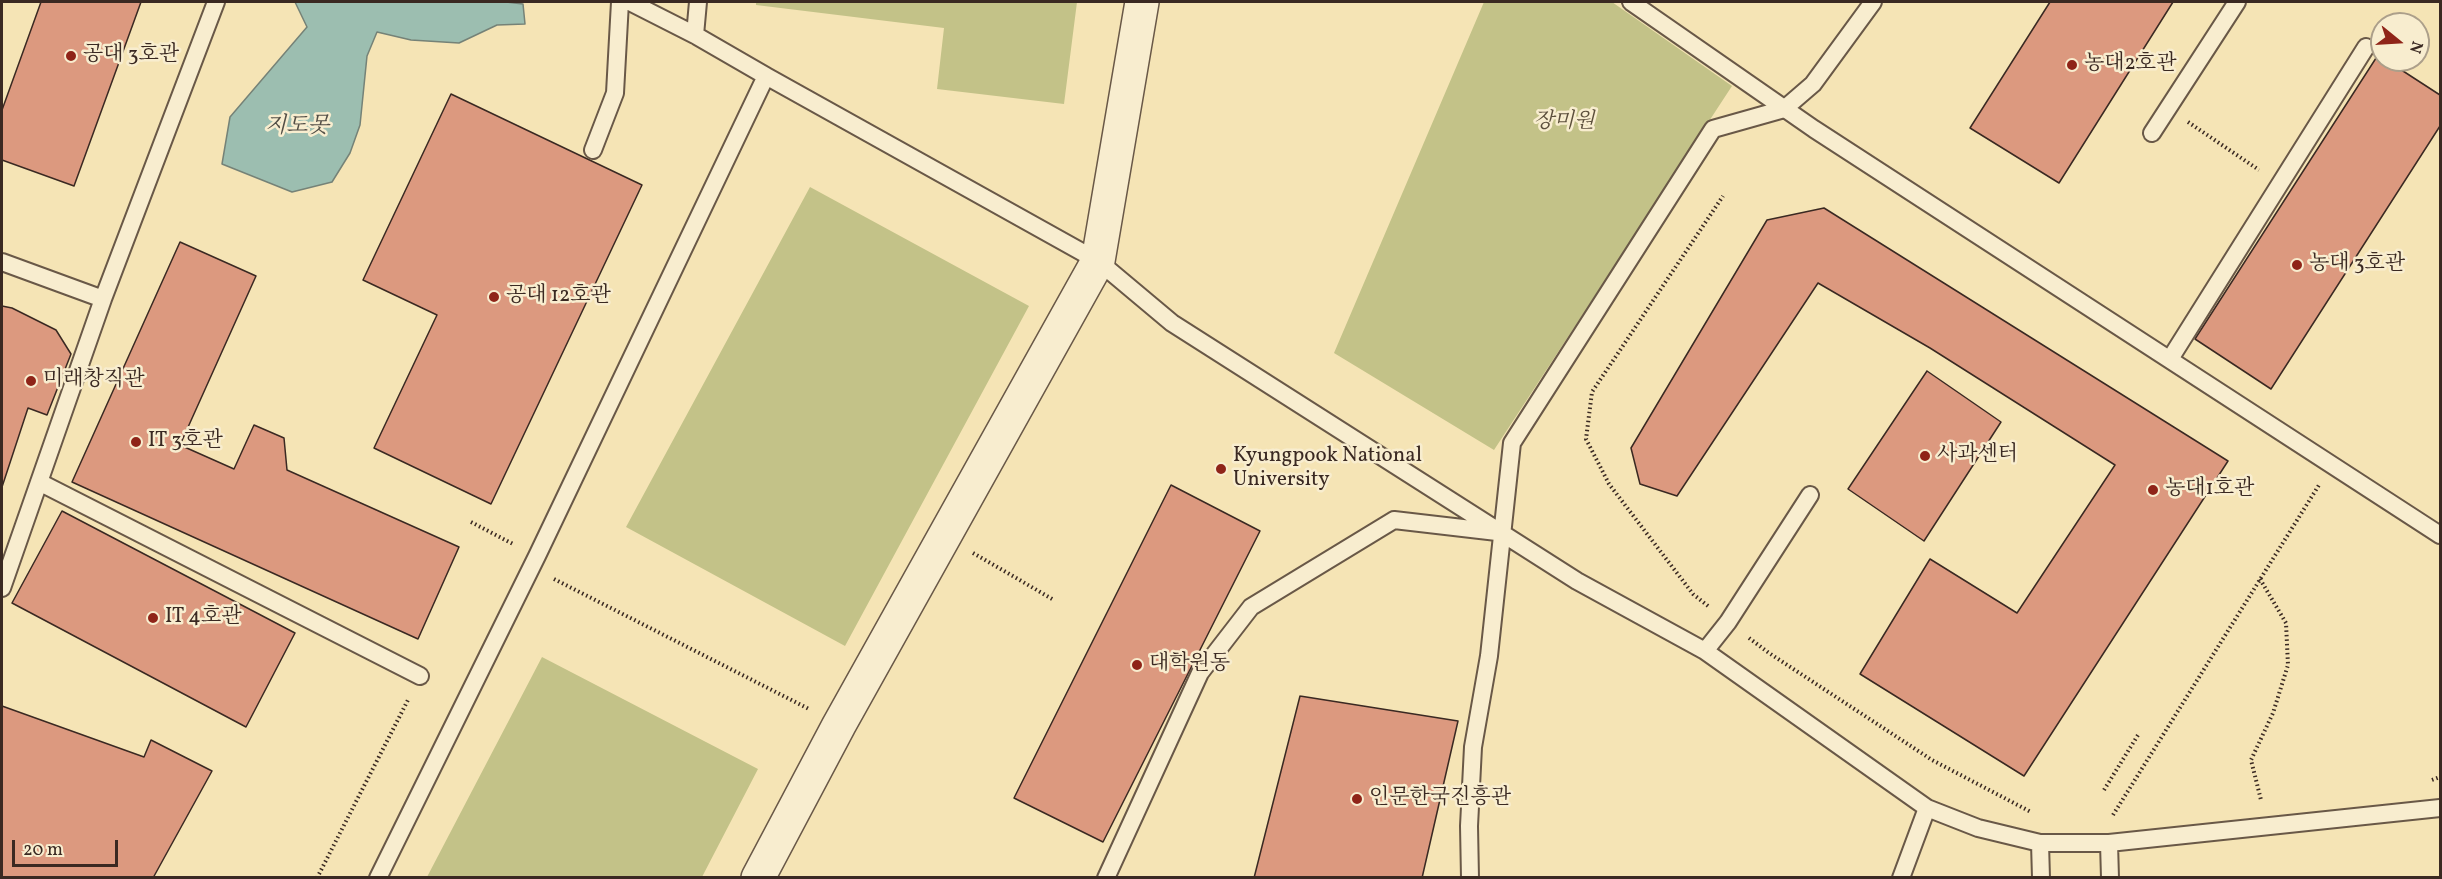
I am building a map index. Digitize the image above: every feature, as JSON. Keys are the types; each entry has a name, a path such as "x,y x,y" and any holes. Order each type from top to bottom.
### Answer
{"street":[{"path":"758,878 839,724 1098,261 1142,2"}],"lane":[{"path":"2,588 103,299 216,2"},
{"path":"592,150 615,93 620,2"},
{"path":"630,2 696,35 1098,261 1172,323 1577,580 1705,651 1927,808 1978,828 2040,843 2109,843 2440,808"},
{"path":"696,35 698,2"},
{"path":"1631,2 1784,109 2440,535"},
{"path":"1470,878 1469,825 1473,747 1489,656 1512,443 1713,129 1784,109 1813,84 1873,2"},
{"path":"2152,133 2237,2"},
{"path":"2170,360 2366,47"},
{"path":"378,878 533,562 766,76"},
{"path":"2,262 103,299"},
{"path":"39,482 420,676"},
{"path":"1705,651 1728,622 1810,495"},
{"path":"1106,878 1200,673 1251,607 1394,520 1501,532"},
{"path":"1900,878 1927,808"},
{"path":"2040,843 2041,878"},
{"path":"2109,843 2110,878"}],"path":[{"path":"2168,108 2280,184"},
{"path":"1723,196 1592,392 1586,439 1609,484 1693,594 1769,653 1932,760 2039,816"},
{"path":"2113,816 2319,485"},
{"path":"471,522 533,562 839,724"},
{"path":"944,536 1054,600"},
{"path":"2260,579 2286,623 2288,665 2273,713 2251,760 2261,800"},
{"path":"317,878 420,676"},
{"path":"2104,790 2138,735"},
{"path":"2424,781 2440,777"},
{"path":"2250,802 2272,799"},
{"path":"2103,815 2122,816"}],"green space":[{"path":"756,2 1077,2 1064,104 937,89 944,28 756,5"},
{"name":"장미원","path":"1484,2 1612,2 1732,86 1494,450 1334,353"},
{"path":"810,187 1029,306 845,646 626,527"},
{"path":"542,657 758,769 702,877 427,877"}],"water":[{"name":"지도못","path":"295,2 506,2 523,4 525,24 497,25 459,43 411,40 377,32 367,56 360,125 350,153 332,182 292,192 222,164 230,117 307,27"}],"building":[{"name":"공대 3호관","path":"41,2 141,2 74,186 2,160 2,110"},
{"name":"농대2호관","path":"2050,2 2173,2 2059,183 1970,128"},
{"name":"농대 3호관","path":"2370,67 2370,72 2405,72 2440,95 2440,126 2271,389 2195,339"},
{"name":"공대 12호관","path":"451,94 642,185 491,504 374,448 437,315 363,280"},
{"name":"농대1호관","path":"1824,208 2228,461 2024,776 1860,674 1930,559 2017,613 2115,465 1930,348 1818,283 1677,496 1640,484 1631,448 1767,220"},
{"name":"IT 3호관","path":"180,242 256,276 180,445 234,469 254,425 284,438 287,470 459,547 418,639 72,482"},
{"name":"미래창직관","path":"2,306 12,308 56,330 71,354 47,415 28,408 2,487"},
{"name":"사과센터","path":"1927,371 2001,422 1924,541 1848,489"},
{"name":"대학원동","path":"1171,485 1260,531 1103,842 1014,798"},
{"name":"IT 4호관","path":"62,511 295,633 246,727 12,603"},
{"name":"인문한국진흥관","path":"1300,696 1458,721 1422,878 1254,878"},
{"path":"2,706 144,757 151,740 212,771 153,878 2,878"}],"place":[{"name":"공대 3호관","path":"71,56"},
{"name":"농대2호관","path":"2072,65"},
{"name":"농대 3호관","path":"2297,265"},
{"name":"공대 12호관","path":"494,297"},
{"name":"미래창직관","path":"31,381"},
{"name":"IT 3호관","path":"136,442"},
{"name":"사과센터","path":"1925,456"},
{"name":"Kyungpook National University","path":"1221,469"},
{"name":"농대1호관","path":"2153,490"},
{"name":"IT 4호관","path":"153,618"},
{"name":"대학원동","path":"1137,665"},
{"name":"인문한국진흥관","path":"1357,799"}]}
